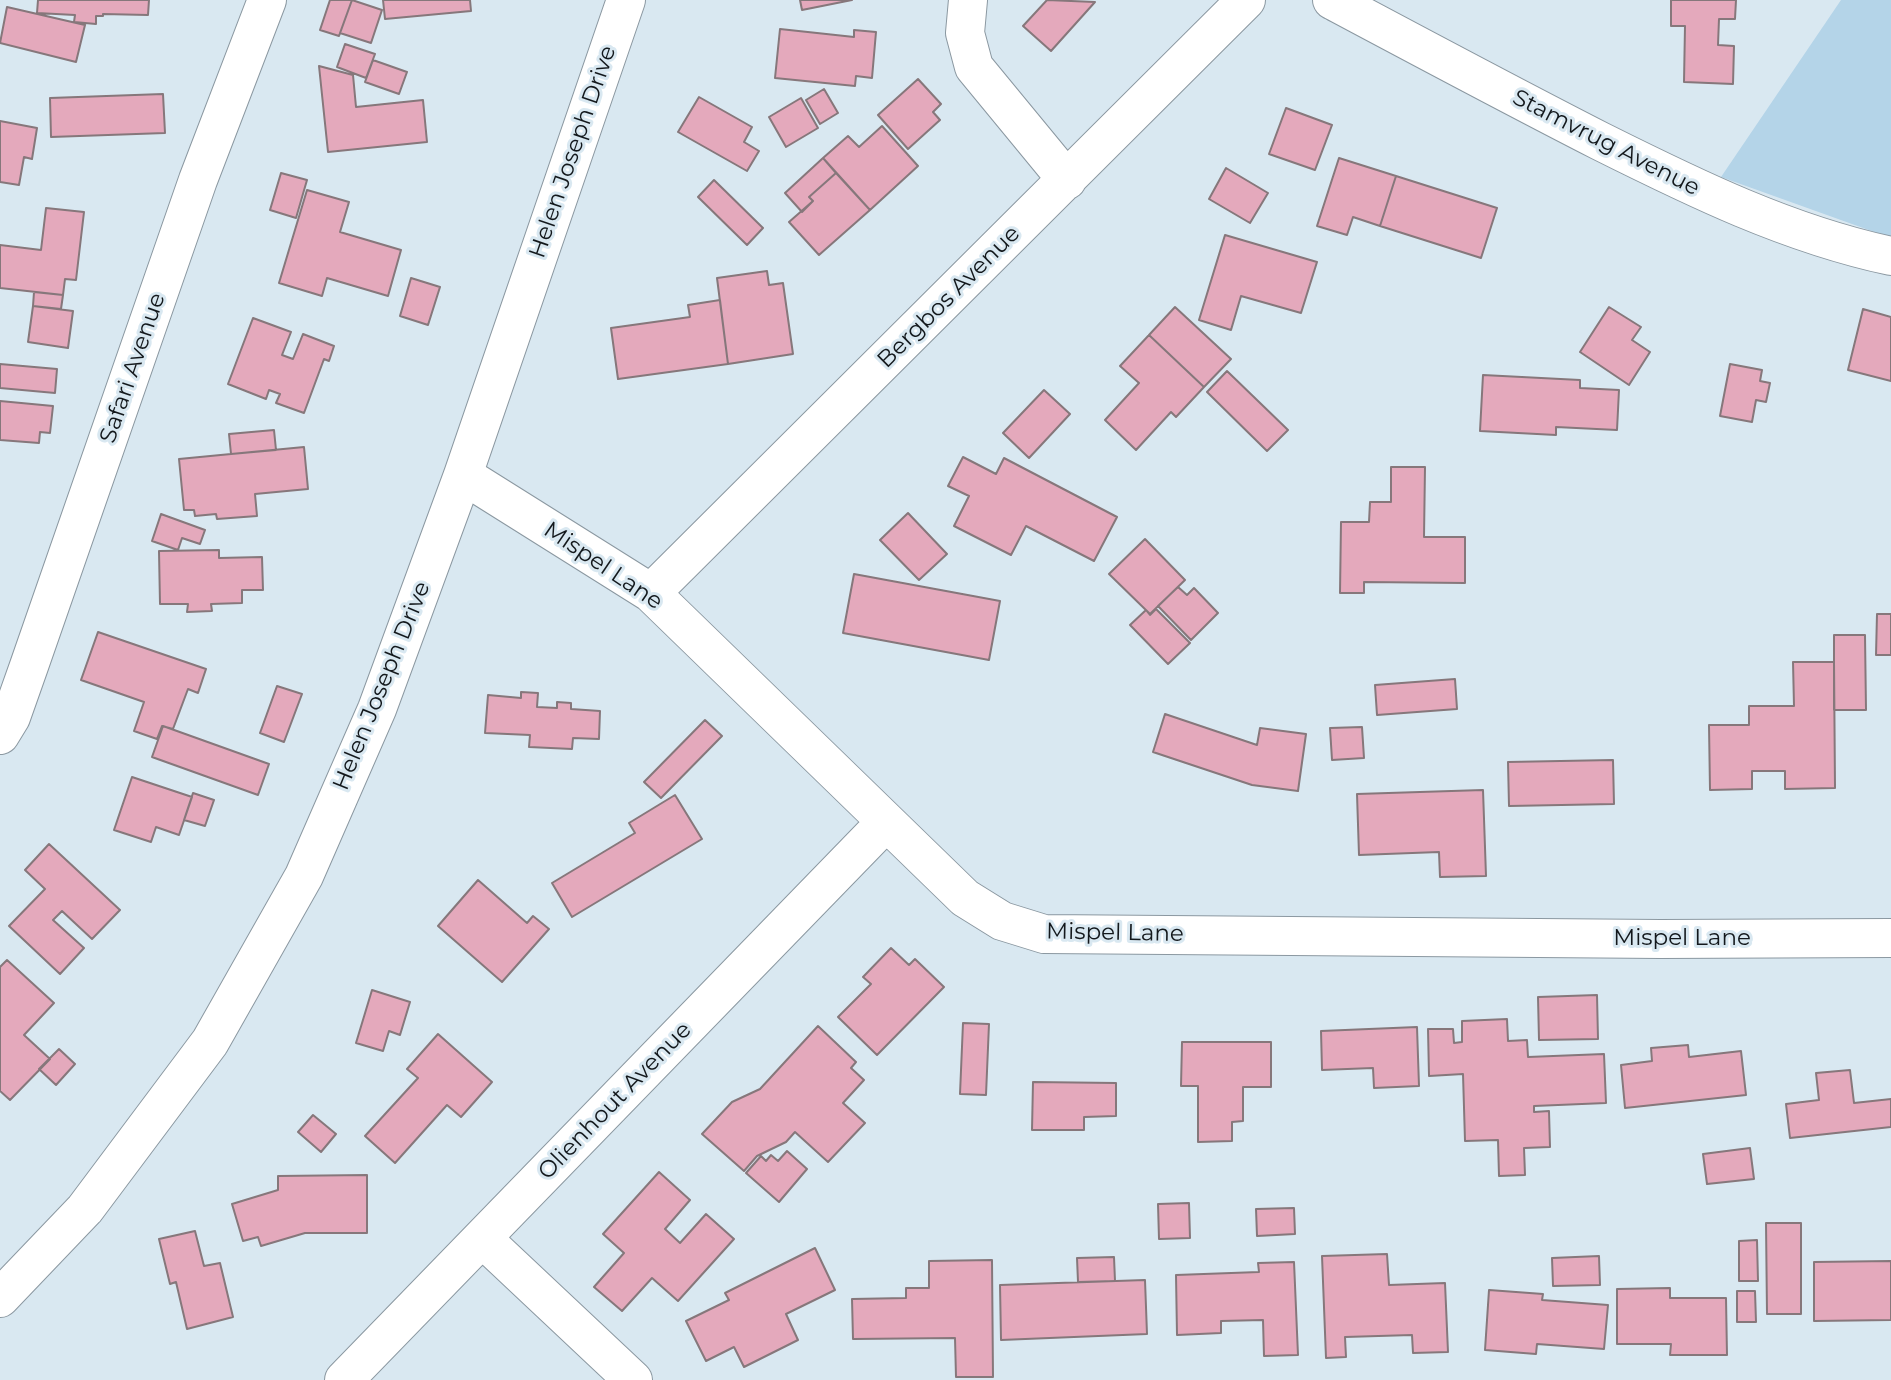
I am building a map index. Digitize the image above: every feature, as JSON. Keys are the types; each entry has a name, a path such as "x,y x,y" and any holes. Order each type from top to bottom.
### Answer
{"street":[{"name":"Safari Avenue","path":"0,735 11,717 198,180 267,0"},
{"name":"Helen Joseph Drive","path":"0,1297 85,1209 210,1041 304,876 377,709 463,475 625,0"},
{"path":"968,0 965,33 974,67 1067,180"},
{"name":"Bergbos Avenue","path":"651,593 1246,0"},
{"name":"Stamvrug Avenue","path":"1332,0 1678,180 1758,216 1891,256"},
{"name":"Mispel Lane","path":"463,475 651,593 965,898 1002,921 1044,934 1891,938"},
{"name":"Olienhout Avenue","path":"344,1380 886,822"},
{"path":"483,1239 634,1380"}],"shaded area":[{"path":"1841,0 1891,0 1891,238 1721,177"}],"building":[{"path":"38,0 149,0 148,15 103,14 96,16 96,24 74,22 75,15 37,13"},
{"path":"330,0 352,0 339,36 320,30"},
{"path":"352,0 382,10 371,43 340,33"},
{"path":"383,0 470,0 471,11 385,19"},
{"path":"800,0 852,0 802,10"},
{"path":"1047,0 1095,2 1051,51 1023,26"},
{"path":"1671,0 1736,0 1735,19 1719,19 1718,45 1734,46 1733,84 1684,82 1685,26 1671,26"},
{"path":"7,7 85,25 76,62 0,43"},
{"path":"780,29 854,37 854,30 876,32 872,78 856,76 855,86 775,78"},
{"path":"345,44 375,54 366,78 337,67"},
{"path":"373,60 407,72 399,94 365,82"},
{"path":"319,66 353,75 356,107 423,100 427,142 328,152"},
{"path":"918,79 941,104 933,112 940,120 908,149 878,115"},
{"path":"824,89 838,113 820,124 806,100"},
{"path":"163,94 165,133 51,137 50,98"},
{"path":"699,97 752,127 744,142 759,151 747,171 678,132"},
{"path":"801,98 818,128 786,147 769,117"},
{"path":"1286,108 1332,125 1315,170 1269,154"},
{"path":"0,121 37,128 32,159 24,157 19,185 0,182"},
{"path":"882,126 918,166 870,210 823,158 848,136 859,147"},
{"path":"823,158 836,173 809,197 813,201 802,212 785,193"},
{"path":"1339,158 1396,176 1380,226 1353,217 1347,235 1317,226"},
{"path":"1226,168 1268,193 1250,223 1209,199"},
{"path":"281,173 307,180 296,218 270,210"},
{"path":"836,173 870,210 819,255 789,222 813,201 809,197"},
{"path":"1396,176 1497,208 1481,258 1380,226"},
{"path":"714,180 763,228 747,245 698,197"},
{"path":"307,190 349,202 340,232 401,250 388,296 327,278 322,296 279,283"},
{"path":"46,208 84,212 76,280 65,279 63,295 0,288 0,245 41,250"},
{"path":"1225,235 1317,262 1301,313 1241,296 1231,330 1199,320"},
{"path":"767,271 769,285 783,283 793,354 728,364 717,278"},
{"path":"411,278 440,287 428,325 400,316"},
{"path":"34,292 63,295 61,309 33,306"},
{"path":"720,300 728,364 618,379 611,328 690,317 688,305"},
{"path":"33,306 73,311 68,348 28,342"},
{"path":"1175,307 1231,359 1204,387 1149,335"},
{"path":"1609,307 1641,327 1632,340 1650,352 1629,385 1580,352"},
{"path":"1863,309 1891,317 1891,381 1848,370"},
{"path":"253,318 291,332 282,355 293,359 303,334 334,346 329,361 324,359 304,413 276,403 280,394 269,390 266,399 228,384"},
{"path":"1149,335 1204,387 1176,417 1171,412 1136,450 1105,420 1139,383 1120,366"},
{"path":"0,364 57,369 55,393 0,388"},
{"path":"1730,364 1762,370 1760,381 1770,383 1766,402 1756,400 1752,422 1720,416"},
{"path":"1227,371 1288,430 1267,451 1207,392"},
{"path":"1483,375 1580,380 1580,388 1619,390 1617,430 1556,427 1556,435 1480,431"},
{"path":"1044,390 1070,414 1029,458 1003,433"},
{"path":"0,401 53,406 50,433 40,432 39,443 0,440"},
{"path":"274,430 276,450 231,454 229,434"},
{"path":"304,447 308,489 255,494 257,516 217,519 216,514 195,516 194,510 184,510 179,459"},
{"path":"963,457 996,474 1004,458 1117,517 1094,561 1026,526 1011,555 954,526 969,496 948,486"},
{"path":"1391,467 1425,467 1424,537 1465,537 1465,583 1364,582 1364,593 1340,593 1341,522 1369,522 1370,502 1391,502"},
{"path":"908,513 947,554 919,580 880,540"},
{"path":"161,514 205,530 200,544 182,538 178,550 152,541"},
{"path":"1145,539 1185,580 1150,614 1109,574"},
{"path":"219,550 219,558 262,557 263,590 242,590 242,603 211,604 212,611 187,612 188,604 160,604 159,551"},
{"path":"854,574 1000,601 989,660 843,633"},
{"path":"1178,587 1187,595 1194,588 1218,613 1191,640 1158,606"},
{"path":"1156,609 1190,643 1168,664 1130,625 1146,610 1150,615"},
{"path":"1877,614 1891,614 1891,655 1876,655"},
{"path":"98,632 206,669 198,693 188,689 173,729 162,726 157,739 134,731 144,702 81,680"},
{"path":"1834,635 1865,635 1866,710 1834,710"},
{"path":"1793,662 1834,662 1835,788 1785,789 1785,771 1752,771 1752,789 1710,790 1709,725 1749,725 1749,706 1794,706"},
{"path":"1455,679 1457,709 1377,715 1375,685"},
{"path":"277,686 302,694 284,742 260,733"},
{"path":"521,692 538,693 537,707 557,708 557,702 571,703 571,709 600,711 599,739 573,738 572,749 529,747 530,735 485,733 488,695 521,698"},
{"path":"1165,714 1257,745 1260,728 1306,734 1298,791 1252,785 1153,752"},
{"path":"705,720 722,736 661,798 644,782"},
{"path":"163,726 269,764 258,795 152,757"},
{"path":"1362,727 1364,758 1332,760 1330,728"},
{"path":"1613,760 1614,804 1509,806 1508,762"},
{"path":"132,777 192,797 179,835 156,827 151,842 114,830"},
{"path":"1483,790 1486,876 1440,877 1439,852 1359,855 1357,794"},
{"path":"193,793 214,800 205,826 184,820"},
{"path":"675,795 702,839 572,917 552,883 635,833 629,823"},
{"path":"49,844 120,910 92,939 62,911 53,920 84,948 60,974 9,926 45,889 25,870"},
{"path":"478,880 527,923 533,916 549,929 502,982 438,926"},
{"path":"891,948 909,965 915,959 944,987 877,1055 838,1017 871,984 863,977"},
{"path":"7,960 54,1003 24,1035 50,1059 10,1100 0,1091 0,967"},
{"path":"372,990 410,1002 400,1035 389,1031 383,1051 356,1043"},
{"path":"1597,995 1598,1039 1539,1040 1538,997"},
{"path":"1507,1019 1508,1041 1527,1040 1528,1057 1604,1054 1606,1103 1534,1106 1534,1112 1549,1111 1550,1147 1524,1148 1525,1175 1499,1176 1498,1140 1465,1141 1463,1074 1429,1076 1428,1029 1453,1029 1454,1043 1462,1042 1462,1021"},
{"path":"963,1023 989,1024 986,1095 960,1094"},
{"path":"818,1026 856,1062 851,1068 864,1080 843,1103 865,1123 828,1162 795,1132 786,1142 757,1156 744,1171 702,1134 732,1102 760,1089"},
{"path":"1417,1027 1419,1086 1374,1088 1373,1068 1322,1070 1321,1031"},
{"path":"438,1034 492,1082 461,1117 447,1105 395,1163 365,1136 418,1078 407,1069"},
{"path":"1182,1042 1271,1042 1271,1087 1243,1087 1243,1121 1232,1122 1232,1141 1198,1142 1198,1086 1181,1086"},
{"path":"1688,1045 1689,1057 1741,1051 1746,1095 1625,1108 1621,1065 1652,1061 1651,1048"},
{"path":"59,1049 75,1064 56,1085 39,1069"},
{"path":"1850,1070 1854,1103 1891,1099 1891,1127 1790,1138 1786,1104 1819,1100 1816,1073"},
{"path":"1033,1082 1116,1083 1116,1116 1084,1117 1084,1130 1032,1130"},
{"path":"313,1115 336,1134 321,1152 298,1132"},
{"path":"1750,1148 1754,1179 1707,1184 1703,1154"},
{"path":"787,1151 807,1169 779,1202 746,1173 761,1156 766,1161 771,1155 778,1161"},
{"path":"659,1172 690,1200 665,1229 680,1243 706,1214 734,1239 678,1301 652,1278 622,1311 594,1287 624,1253 603,1234"},
{"path":"367,1175 367,1233 305,1233 261,1246 258,1237 243,1241 232,1204 278,1190 278,1176"},
{"path":"1189,1203 1190,1238 1159,1239 1158,1204"},
{"path":"1294,1208 1295,1234 1257,1236 1256,1209"},
{"path":"1766,1223 1801,1223 1801,1314 1767,1314"},
{"path":"195,1231 204,1266 220,1263 233,1317 187,1329 176,1282 170,1284 159,1239"},
{"path":"1757,1240 1758,1281 1739,1281 1739,1241"},
{"path":"815,1248 835,1290 786,1314 798,1340 744,1367 734,1347 706,1361 686,1321 729,1300 725,1293"},
{"path":"1387,1254 1389,1285 1445,1283 1448,1352 1413,1353 1412,1335 1345,1337 1346,1357 1326,1358 1322,1256"},
{"path":"1599,1256 1600,1285 1553,1286 1552,1258"},
{"path":"1114,1257 1115,1281 1078,1282 1077,1258"},
{"path":"992,1260 993,1377 956,1377 955,1338 853,1339 852,1299 906,1298 906,1288 929,1288 929,1261"},
{"path":"1891,1261 1891,1320 1814,1321 1814,1262"},
{"path":"1294,1262 1298,1355 1264,1356 1263,1320 1221,1321 1221,1333 1177,1335 1176,1275 1259,1272 1258,1263"},
{"path":"1145,1280 1147,1334 1001,1340 1000,1285"},
{"path":"1670,1288 1670,1298 1726,1298 1727,1355 1670,1355 1671,1344 1617,1344 1617,1289"},
{"path":"1489,1290 1543,1294 1542,1300 1608,1305 1604,1349 1537,1344 1536,1354 1485,1350"},
{"path":"1737,1291 1755,1291 1756,1322 1737,1322"}]}
